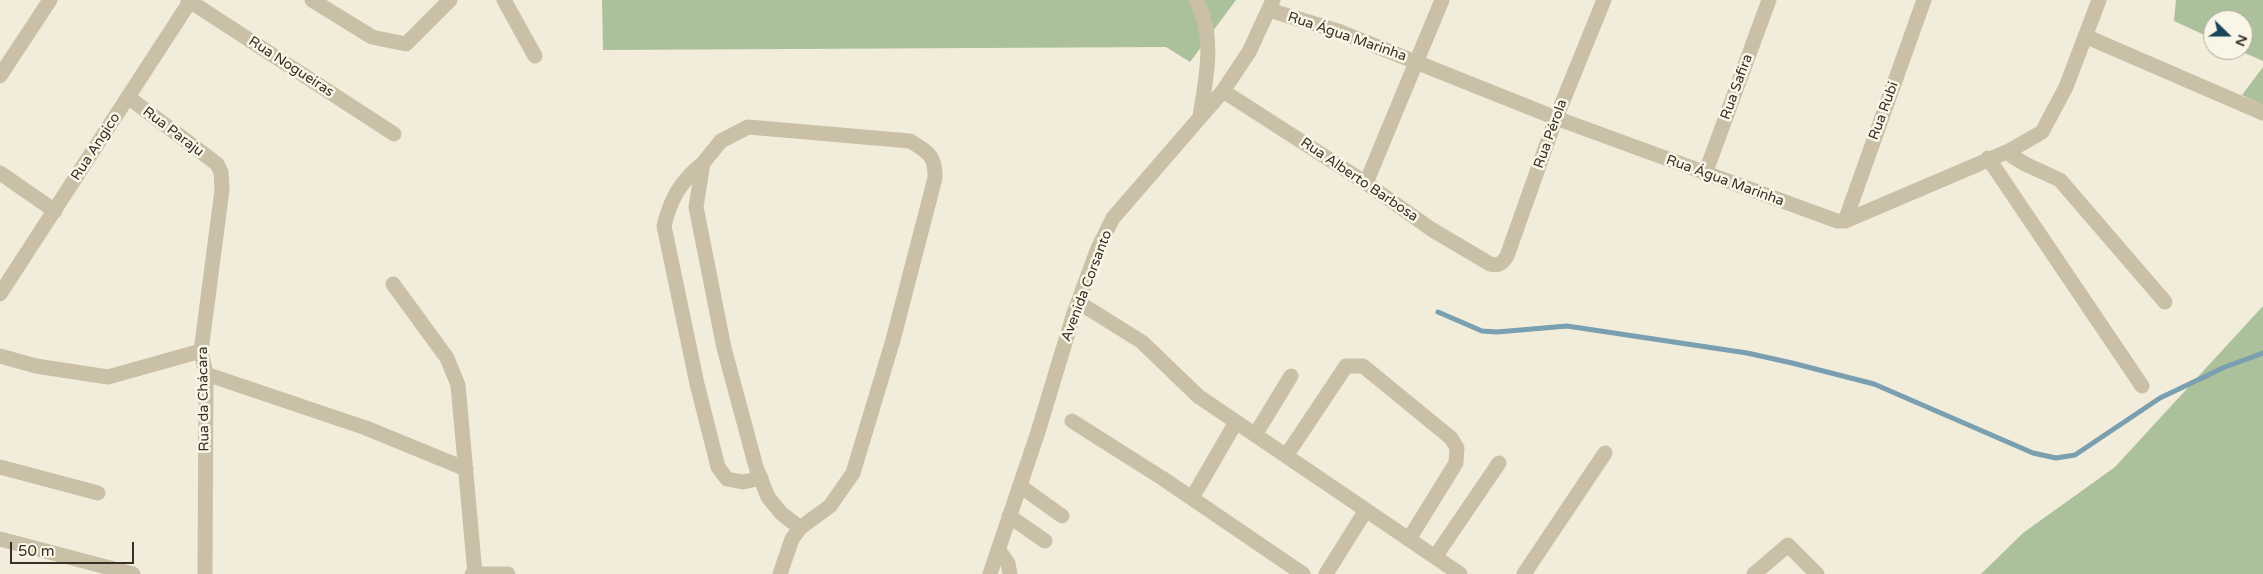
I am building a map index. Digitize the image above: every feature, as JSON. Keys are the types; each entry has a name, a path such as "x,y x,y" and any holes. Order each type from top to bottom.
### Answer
{"street":[{"path":"0,76 50,0"},
{"path":"312,0 372,37 406,44 450,0"},
{"path":"504,0 535,56"},
{"path":"1196,0 1203,12 1208,41 1207,71 1200,116"},
{"path":"1366,184 1442,0"},
{"name":"Rua Pérola","path":"1496,265 1503,263 1507,256 1556,118 1604,0"},
{"name":"Rua Safira","path":"1705,174 1769,0"},
{"name":"Rua Rubi","path":"1845,221 1924,0"},
{"path":"1845,221 2009,150 2042,132 2066,87 2099,0"},
{"name":"Rua Angico","path":"0,294 190,1"},
{"name":"Rua Nogueiras","path":"190,1 394,134"},
{"name":"Avenida Corsanto","path":"990,574 1078,302 1098,248 1113,218 1223,91 1249,52 1271,5"},
{"name":"Rua Água Marinha","path":"1271,5 1556,118 1705,174 1837,221 1845,221"},
{"path":"2085,36 2263,113"},
{"name":"Rua Alberto Barbosa","path":"1223,91 1366,184 1431,229 1483,261 1496,265"},
{"name":"Rua Paraju","path":"128,97 218,167"},
{"path":"761,478 743,482 727,479 718,467 664,226 670,203 688,176 703,164 721,141 748,127 910,141 927,151 936,166 935,178 893,340 853,473 830,506 800,528 792,539 780,574"},
{"path":"2009,150 2012,156 2025,164 2060,180 2165,302"},
{"path":"1988,158 2142,386"},
{"path":"703,164 696,207 724,348 768,498 781,513 800,528"},
{"name":"Rua da Chácara","path":"205,574 206,374 201,351 222,190 221,172 218,167"},
{"path":"0,174 55,211"},
{"path":"393,284 455,372 458,385 466,469 474,574 508,574"},
{"path":"1078,302 1142,342 1198,396 1460,574"},
{"path":"0,356 36,366 108,377 201,351"},
{"path":"1286,456 1346,366 1363,366 1451,438 1457,448 1456,463 1409,539"},
{"path":"206,374 366,428 466,469"},
{"path":"1254,435 1291,376"},
{"path":"1072,421 1192,498 1302,574"},
{"path":"1192,498 1236,422"},
{"path":"1524,574 1605,453"},
{"path":"1435,557 1499,463"},
{"path":"0,467 98,493"},
{"path":"1020,486 1062,516"},
{"path":"1326,574 1366,510"},
{"path":"1009,516 1045,541"},
{"path":"0,539 133,574"},
{"path":"1754,574 1788,544 1818,574"},
{"path":"998,549 1008,563 1010,574"}],"green space":[{"path":"602,0 1236,0 1190,62 1166,47 603,50"},
{"path":"2176,0 2263,0 2263,61 2253,57 2253,10 2203,10 2203,34 2174,21"},
{"path":"2263,67 2263,105 2242,95"},
{"path":"2263,306 2263,574 1981,574 2023,533 2115,467"}],"waterway":[{"path":"1438,312 1482,331 1497,332 1567,326 1747,353 1792,363 1874,384 2033,453 2056,458 2075,455 2160,398 2225,367 2263,353"}]}
